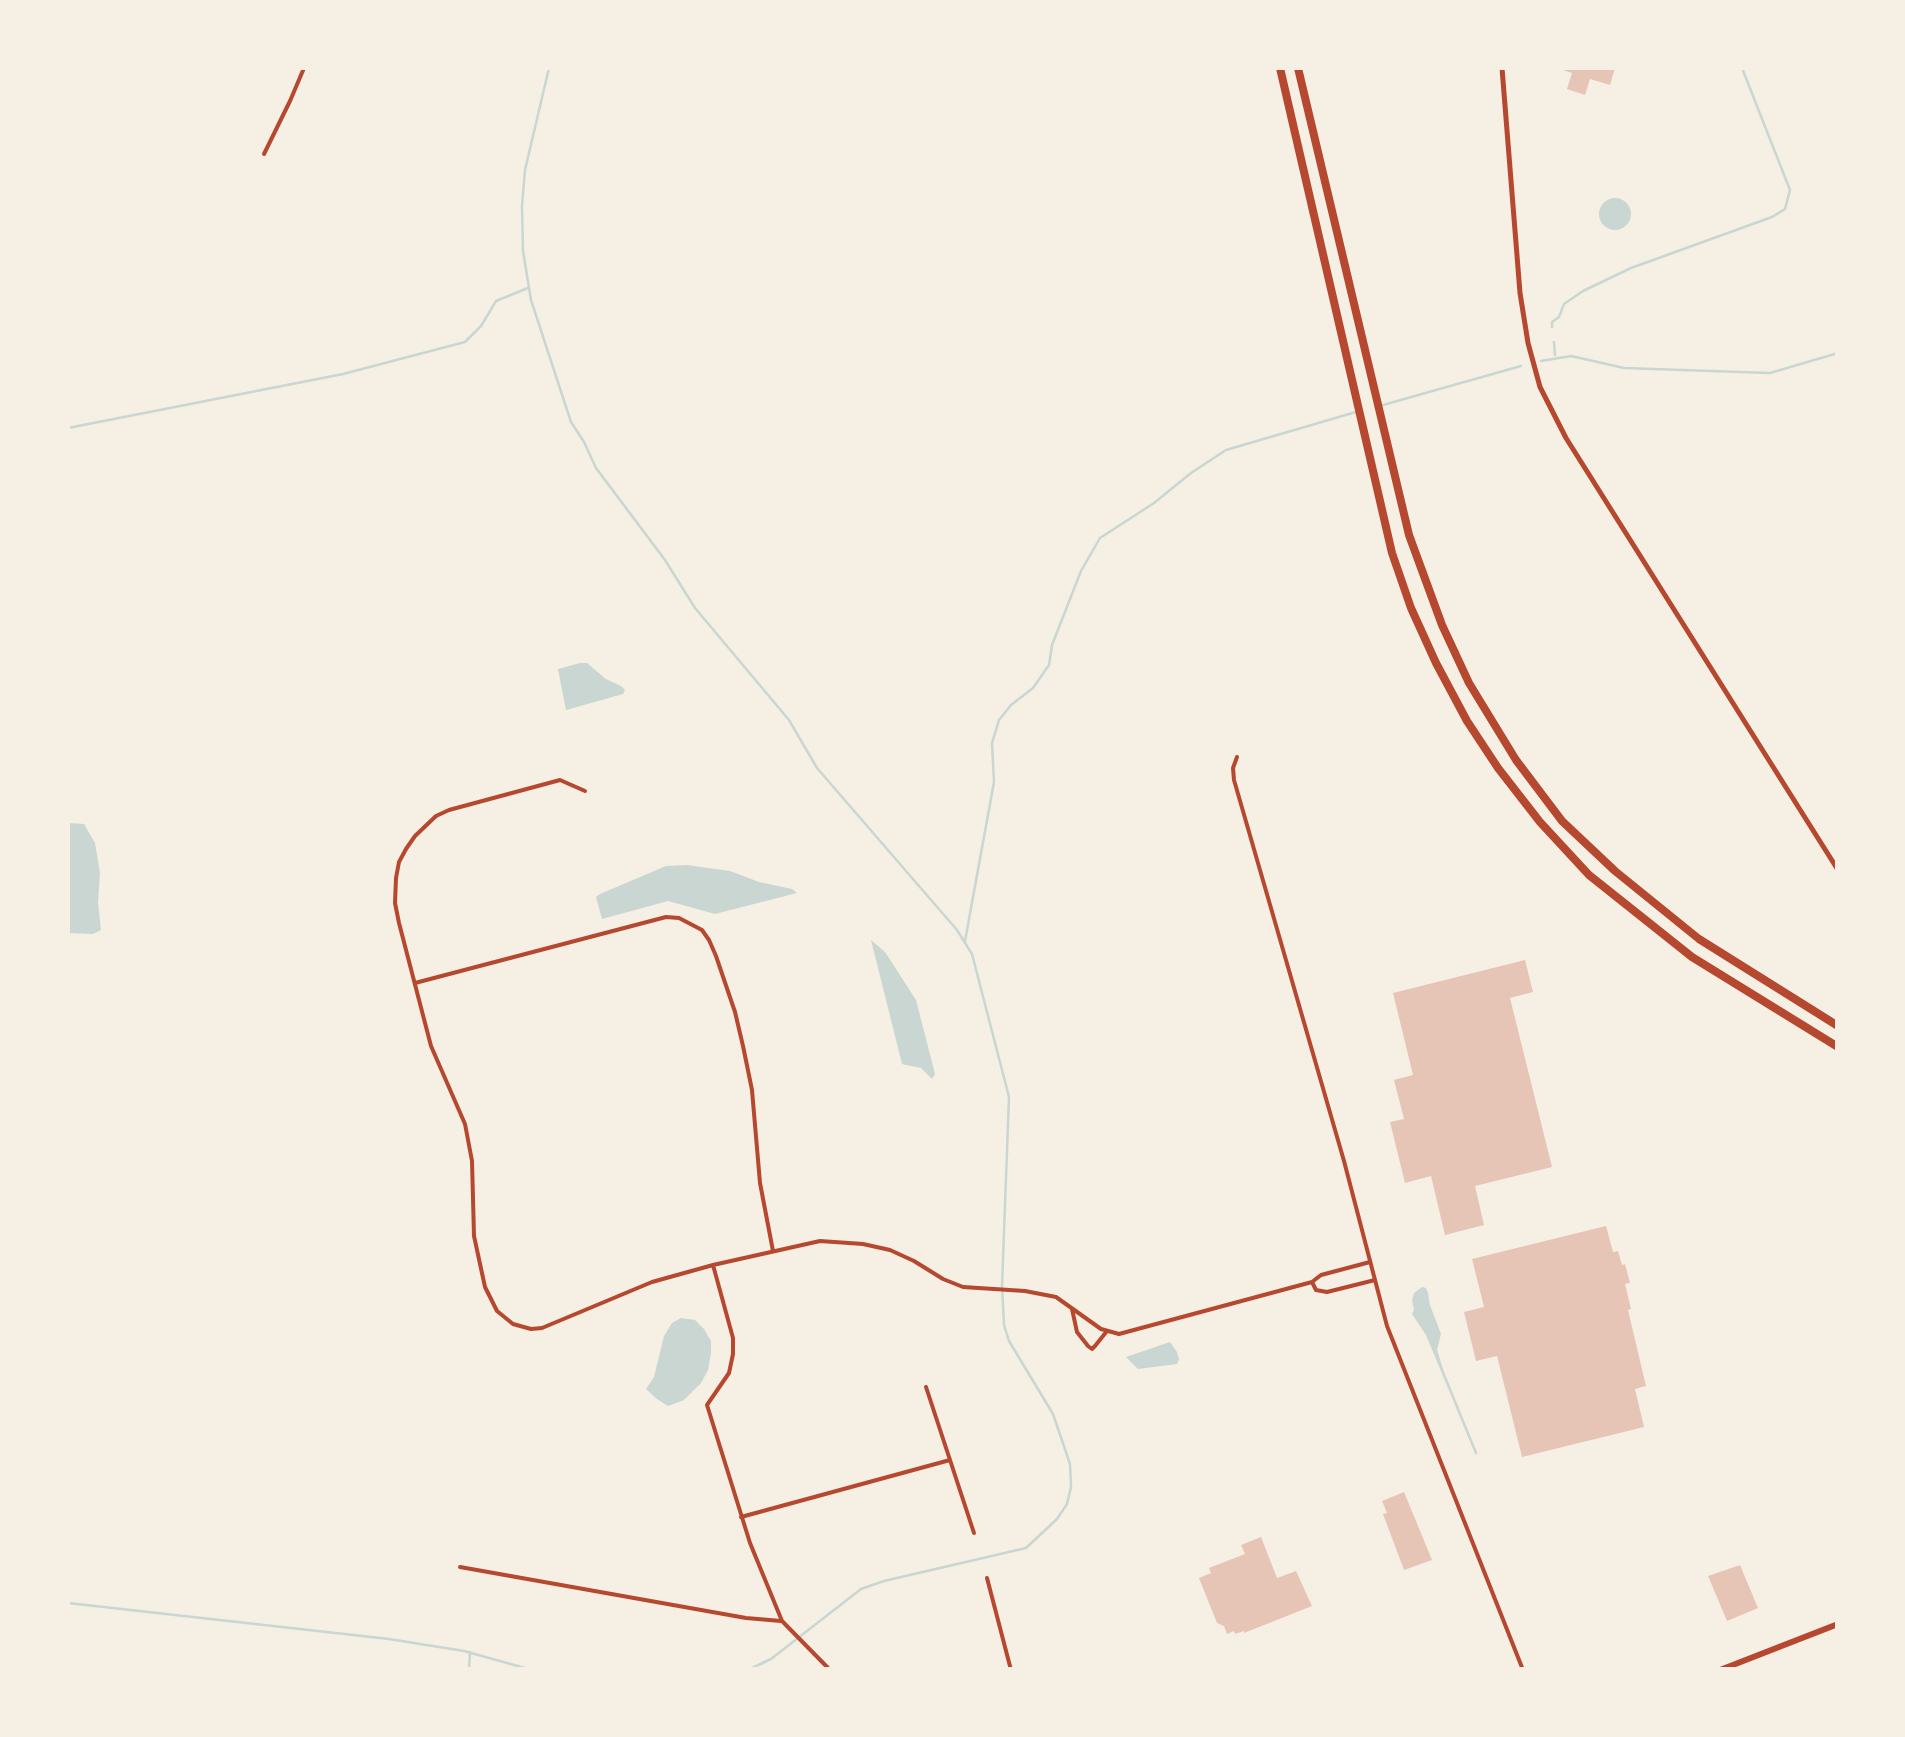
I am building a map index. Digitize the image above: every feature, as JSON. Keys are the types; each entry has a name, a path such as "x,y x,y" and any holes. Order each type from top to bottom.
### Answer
{"highway":[{"path":"1280,68 1392,554 1411,608 1467,722 1540,822 1590,875 1692,958 1838,1047"},
{"path":"1298,68 1409,535 1425,584 1469,683 1516,760 1562,821 1699,939 1838,1026"}],"main road":[{"path":"1720,1670 1838,1624"}],"street":[{"path":"264,154 304,68"},
{"path":"1502,68 1524,321 1545,399 1838,870"},
{"path":"1236,758 1234,780 1344,1161 1387,1326 1523,1670"},
{"path":"585,791 560,780 436,816 415,836 399,862 394,889 431,1046 464,1124 472,1161 474,1236 485,1288 504,1318 522,1328 542,1328 652,1282 820,1241 890,1250 964,1286 1056,1297 1101,1329 1119,1334 1312,1282 1321,1275 1370,1262"},
{"path":"416,982 666,917 679,918 702,930 716,956 744,1046 760,1183 773,1251"},
{"path":"713,1265 733,1338 733,1354 728,1373 708,1405 741,1518 782,1621 830,1670"},
{"path":"1312,1282 1316,1290 1326,1292 1374,1280"},
{"path":"1072,1308 1077,1332 1092,1349 1107,1331"},
{"path":"926,1387 974,1533"},
{"path":"741,1518 950,1460"},
{"path":"460,1567 782,1621"},
{"path":"986,1578 1011,1670"}],"shaded area":[{"path":"1615,198 1626,203 1631,214 1626,225 1615,230 1604,225 1599,214 1604,203"},
{"path":"587,663 621,686 623,694 566,710 558,669"},
{"path":"68,823 84,824 95,843 101,930 93,934 68,933"},
{"path":"666,866 730,871 797,893 715,914 668,901 602,919 596,897 600,894"},
{"path":"871,940 885,952 916,1000 935,1074 932,1079 921,1068 902,1064"},
{"path":"1426,1288 1441,1334 1437,1350 1443,1376 1426,1335 1412,1314 1414,1293"},
{"path":"681,1318 695,1320 704,1329 711,1341 711,1353 701,1383 684,1400 668,1406 646,1389 654,1377 664,1336 672,1323"},
{"path":"1170,1342 1177,1352 1177,1364 1138,1369 1126,1357"}],"building":[{"path":"1557,68 1615,68 1610,85 1590,79 1585,95 1567,89 1572,73"},
{"path":"1525,960 1533,992 1510,998 1552,1167 1475,1186 1484,1225 1445,1235 1431,1176 1405,1183 1390,1122 1404,1119 1394,1080 1413,1075 1393,993"},
{"path":"1606,1226 1613,1252 1618,1251 1630,1283 1625,1284 1631,1309 1628,1310 1646,1386 1635,1389 1644,1427 1522,1457 1497,1356 1476,1361 1464,1312 1484,1307 1472,1259"},
{"path":"1404,1492 1432,1560 1404,1570 1382,1501"},
{"path":"1261,1537 1277,1578 1296,1571 1312,1606 1244,1633 1227,1634 1224,1626 1217,1623 1199,1578 1211,1573 1209,1568 1245,1554 1241,1545"},
{"path":"1740,1565 1758,1608 1727,1621 1708,1576"}],"waterway":[{"path":"549,68 525,170 523,251 531,300 571,422 596,468 665,560 695,608 789,720 817,768 957,930 972,954 1009,1097 1004,1325 1009,1341 1053,1414 1070,1464 1067,1504 1026,1548 861,1589 771,1659 748,1670"},
{"path":"1552,327 1564,304 1583,291 1631,268 1785,209 1790,190 1742,68"},
{"path":"68,428 343,374 465,342 481,326 496,301 528,288"},
{"path":"1554,342 1555,355"},
{"path":"1541,361 1571,356 1624,368 1770,373 1838,353"},
{"path":"1383,405 1521,366"},
{"path":"965,941 994,782 992,743 999,720 1033,688 1049,665 1052,645 1081,571 1100,538 1226,450 1356,412"},
{"path":"1444,1375 1476,1453"},
{"path":"68,1603 389,1639 464,1651 532,1670"},
{"path":"469,1670 470,1652"}]}
